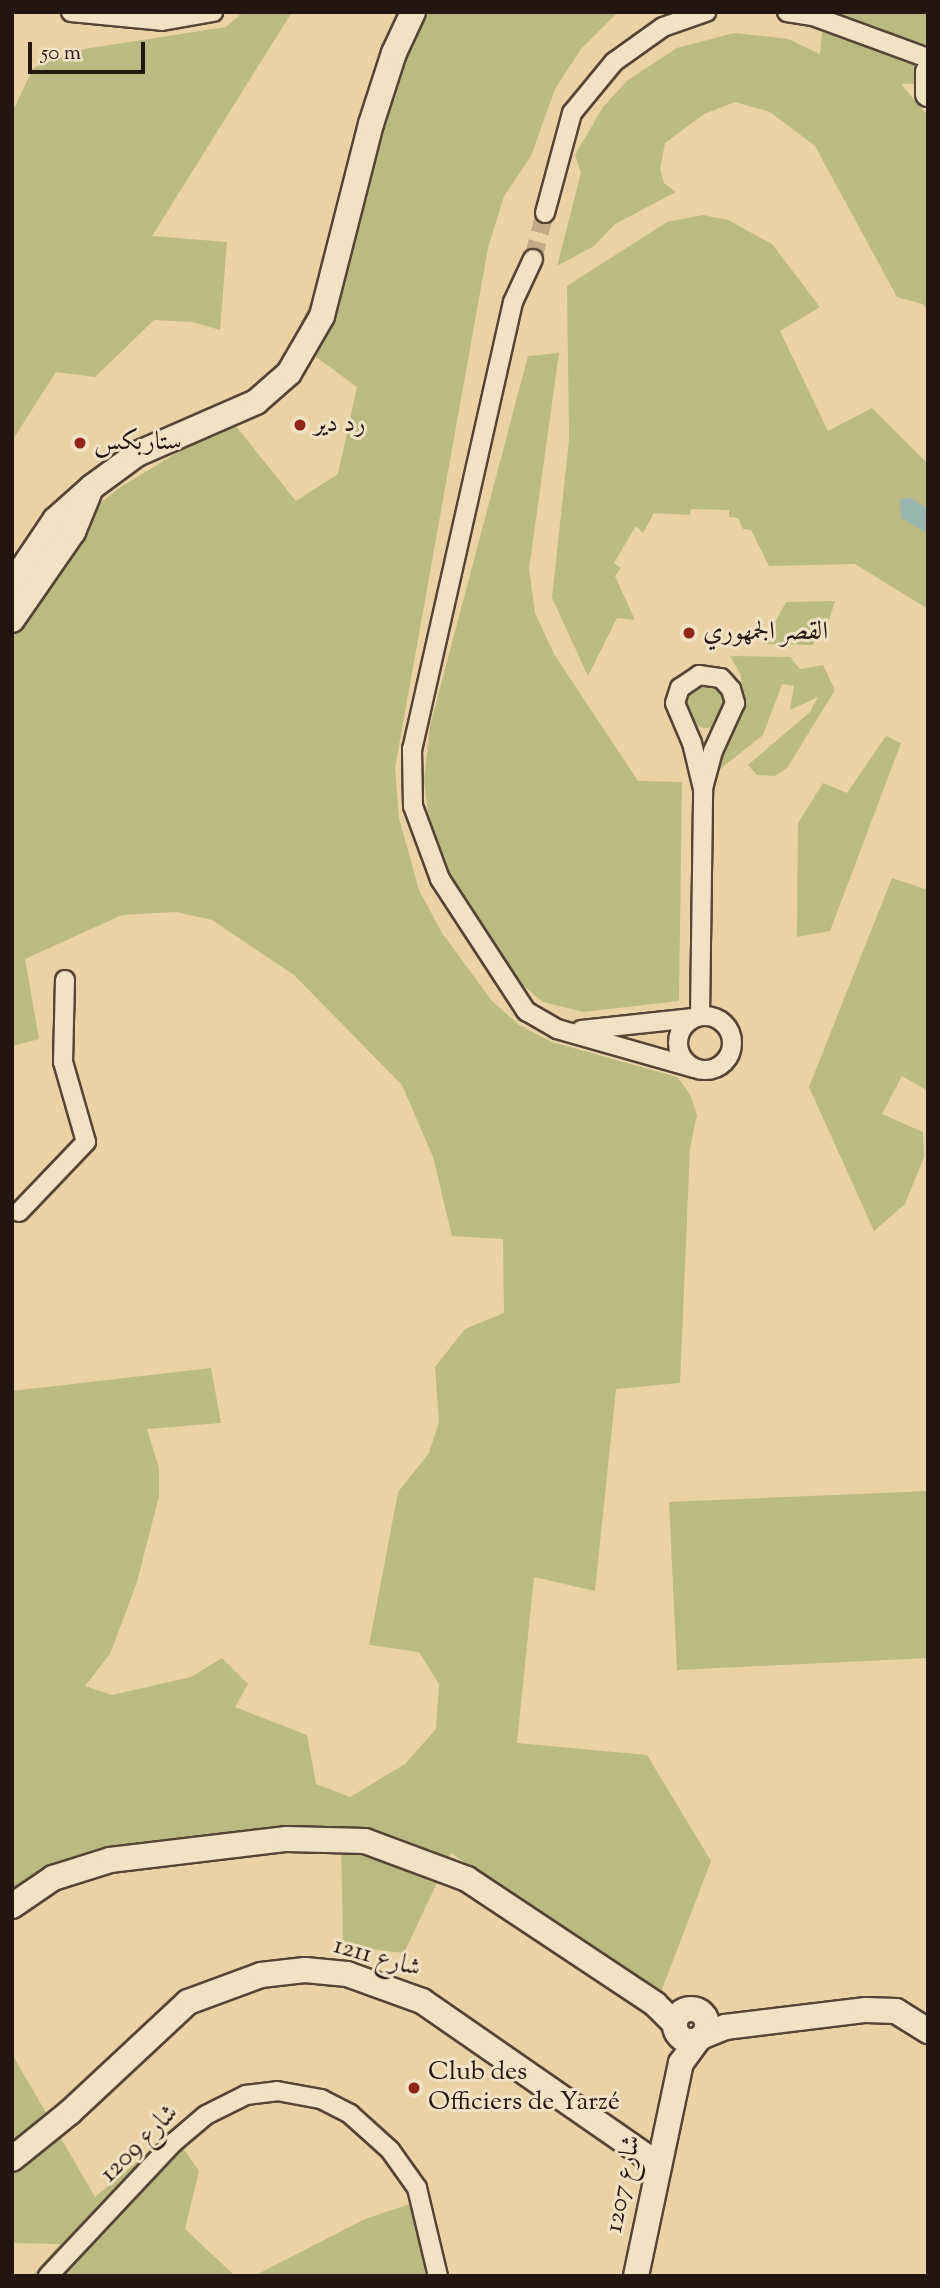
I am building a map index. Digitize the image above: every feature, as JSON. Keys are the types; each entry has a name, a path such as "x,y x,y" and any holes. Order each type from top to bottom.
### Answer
{"main road":[{"path":"12,584 55,520 92,487 137,454 256,401 289,373 322,316 371,124 394,53 413,12"},
{"path":"928,72 928,94"},
{"path":"12,620 73,532 92,487"},
{"path":"12,1906 53,1878 110,1860 286,1839 365,1840 467,1879 655,2004 694,2026 866,2010 896,2011 928,2031"},
{"name":"شارع 1211","path":"12,2159 70,2112 188,2002 261,1975 305,1970 347,1974 422,2001 656,2163"},
{"name":"شارع 1207","path":"636,2276 656,2163 681,2063 694,2026"}],"street":[{"path":"71,12 162,21 213,12"},
{"path":"545,213 572,113 614,62 663,27 706,12"},
{"path":"787,12 813,16 928,58"},
{"path":"533,259 513,302 412,749 410,778 422,839 464,921 526,1011 568,1032 694,1068 717,1067 731,1050 727,1027 715,1018 696,1017 568,1032"},
{"path":"694,1068 682,1058 678,1044 681,1029 696,1017 703,789 713,751 735,703 727,683 707,675 685,682 676,703 692,743 703,789"},
{"path":"19,1212 86,1142 63,1062 65,980"},
{"name":"شارع 1209","path":"48,2276 173,2143 206,2115 246,2095 277,2091 321,2099 350,2114 390,2150 417,2188 438,2276"}],"shaded area":[{"path":"243,12 292,12 152,236 227,242 220,330 193,322 154,320 95,377 56,372 12,441 12,113 33,68 84,49 226,27"},
{"path":"426,12 618,12 581,49 555,89 531,156 504,196 488,248 395,768 399,818 419,890 442,933 492,1001 519,1025 552,1042 677,1077 690,1094 697,1115 690,1148 680,1383 616,1389 595,1591 534,1577 517,1743 647,1755 711,1861 659,1997 451,1853 404,1953 343,1946 341,1837 180,1839 127,1845 100,1851 12,1893 12,1391 211,1368 221,1423 147,1429 159,1468 159,1496 137,1582 110,1654 85,1686 112,1695 191,1677 222,1658 248,1684 235,1707 307,1735 316,1784 350,1797 405,1764 436,1729 439,1684 419,1652 369,1645 398,1492 429,1453 439,1422 435,1367 465,1329 504,1313 503,1239 452,1236 433,1157 402,1085 294,975 212,920 176,912 122,915 25,959 39,1039 12,1046 12,575 119,488 231,420 296,501 338,474 357,387 293,340 318,286 334,214 355,151"},
{"path":"824,12 928,12 928,83 901,84 928,116 928,310 922,304 897,297 815,146 770,112 735,102 704,114 665,143 660,169 664,183 676,192 615,224 594,246 557,266 581,173 575,155 603,107 628,80 677,48 734,33 788,39 820,54"},
{"path":"703,215 728,220 772,244 820,307 780,331 828,431 872,408 928,464 928,609 855,564 769,566 751,530 743,529 738,518 729,517 729,510 691,509 690,515 654,513 643,533 636,526 614,563 621,568 615,576 635,620 617,618 588,676 552,598 569,440 567,286 667,222"},
{"path":"559,353 529,569 535,613 554,654 638,781 682,782 679,1001 583,1012 543,1002 509,974 441,859 429,820 424,781 430,726 528,356"},
{"path":"835,601 827,627 821,624 813,645 763,644 786,602"},
{"path":"730,656 790,657 800,669 823,665 835,690 787,768 775,776 757,775 748,765 810,712 818,697 790,710 794,686 782,684 763,735 719,770 727,735 738,723 744,706 741,675"},
{"path":"706,684 721,691 728,706 721,721 706,728 691,721 684,706 691,691"},
{"path":"886,736 901,743 830,931 797,937 798,823 823,783 847,793"},
{"path":"892,878 928,890 928,1091 902,1076 882,1114 923,1132 924,1157 905,1204 874,1231 809,1087"},
{"path":"928,1491 928,1658 677,1670 669,1502"},
{"path":"12,2054 95,2197 172,2132 199,2171 185,2229 235,2276 32,2276 60,2244 12,2243"},
{"path":"413,2203 431,2272 426,2276 254,2276 365,2219"}],"water":[{"path":"911,498 928,509 928,534 901,518 900,499"}],"tunnel":[{"path":"533,259 545,213"}],"place":[{"name":"رد دير","path":"300,425"},
{"name":"ستاربكس","path":"80,443"},
{"name":"القصر الجمهوري","path":"689,633"},
{"name":"Club des Officiers de Yarzé","path":"414,2088"}]}
